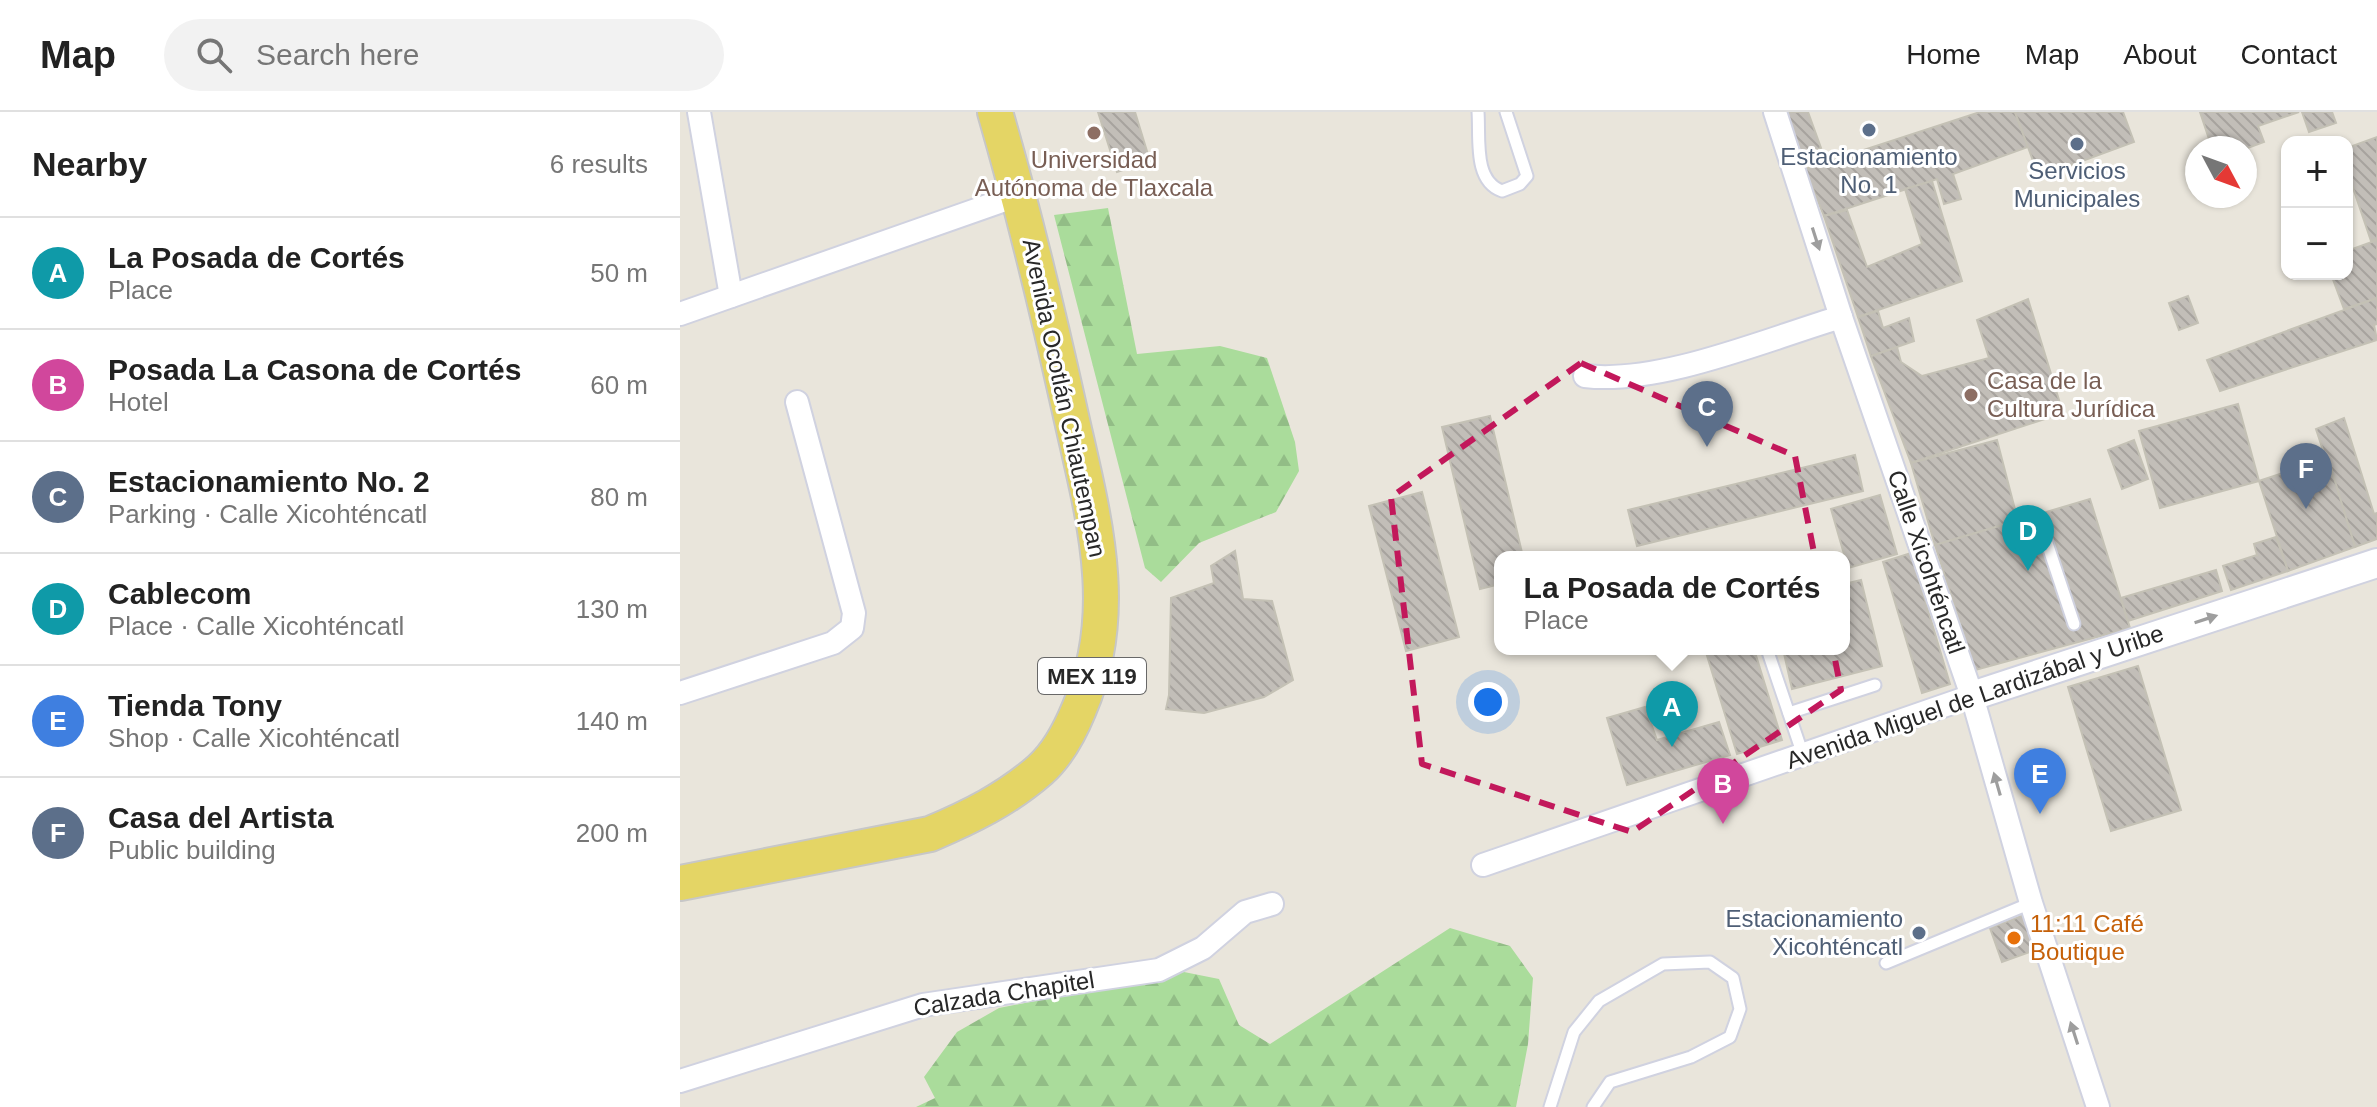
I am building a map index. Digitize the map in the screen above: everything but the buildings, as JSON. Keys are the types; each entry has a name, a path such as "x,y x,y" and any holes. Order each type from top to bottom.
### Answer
{"main road":[{"name":"Avenida Ocotlán Chiautempan","path":"680,883 930,834 986,809 1042,768 1076,717 1091,683 1104,598 1101,565 1064,386 1019,195 995,112"}],"street":[{"path":"699,112 731,296"},
{"name":"Calle Xicohténcatl","path":"1780,115 1841,317 1972,696 2031,903 2098,1107"},
{"path":"680,314 1019,195"},
{"path":"1585,376 1607,379 1657,373 1841,317"},
{"path":"680,693 833,643 852,628 854,613 797,402"},
{"name":"Avenida Miguel de Lardizábal y Uribe","path":"1483,865 1972,696 2084,650 2376,566"},
{"name":"Calzada Chapitel","path":"680,1081 923,1005 1159,970 1203,948 1245,912 1272,904"}],"lane":[{"path":"1478,112 1484,178 1491,187 1502,191 1520,184 1527,176 1506,112"},
{"path":"2045,537 2074,624"},
{"path":"1769,655 1803,755"},
{"path":"1789,713 1875,685"},
{"path":"1886,963 2031,903"},
{"path":"1550,1107 1574,1032 1599,1001 1663,964 1710,962 1733,978 1740,1009 1730,1037 1691,1057 1610,1082 1593,1107"}],"highlighted area":[{"path":"1581,363 1795,456 1841,690 1632,832 1422,764 1391,497"}],"green space":[{"path":"1108,208 1137,354 1220,346 1267,358 1295,442 1299,471 1276,512 1199,543 1161,582 1145,568 1054,215"},
{"path":"1450,928 1510,946 1533,978 1528,1044 1516,1107 916,1107 935,1098 924,1077 957,1032 999,1008 1184,972 1219,979 1239,1025 1270,1044"}],"place":[{"name":"Estacionamiento No. 1","path":"1869,130"},
{"name":"Universidad Autónoma de Tlaxcala","path":"1094,133"},
{"name":"Servicios Municipales","path":"2077,144"},
{"name":"Casa de la Cultura Jurídica","path":"1971,395"},
{"name":"Estacionamiento No. 2","path":"1707,447"},
{"name":"Casa del Artista","path":"2306,509"},
{"name":"Cablecom","path":"2028,571"},
{"name":"La Posada de Cortés","path":"1672,747"},
{"name":"Tienda Tony","path":"2040,814"},
{"name":"Posada La Casona de Cortés","path":"1723,824"},
{"name":"Estacionamiento Xicohténcatl","path":"1919,933"},
{"name":"11:11 Café Boutique","path":"2014,938"}]}
